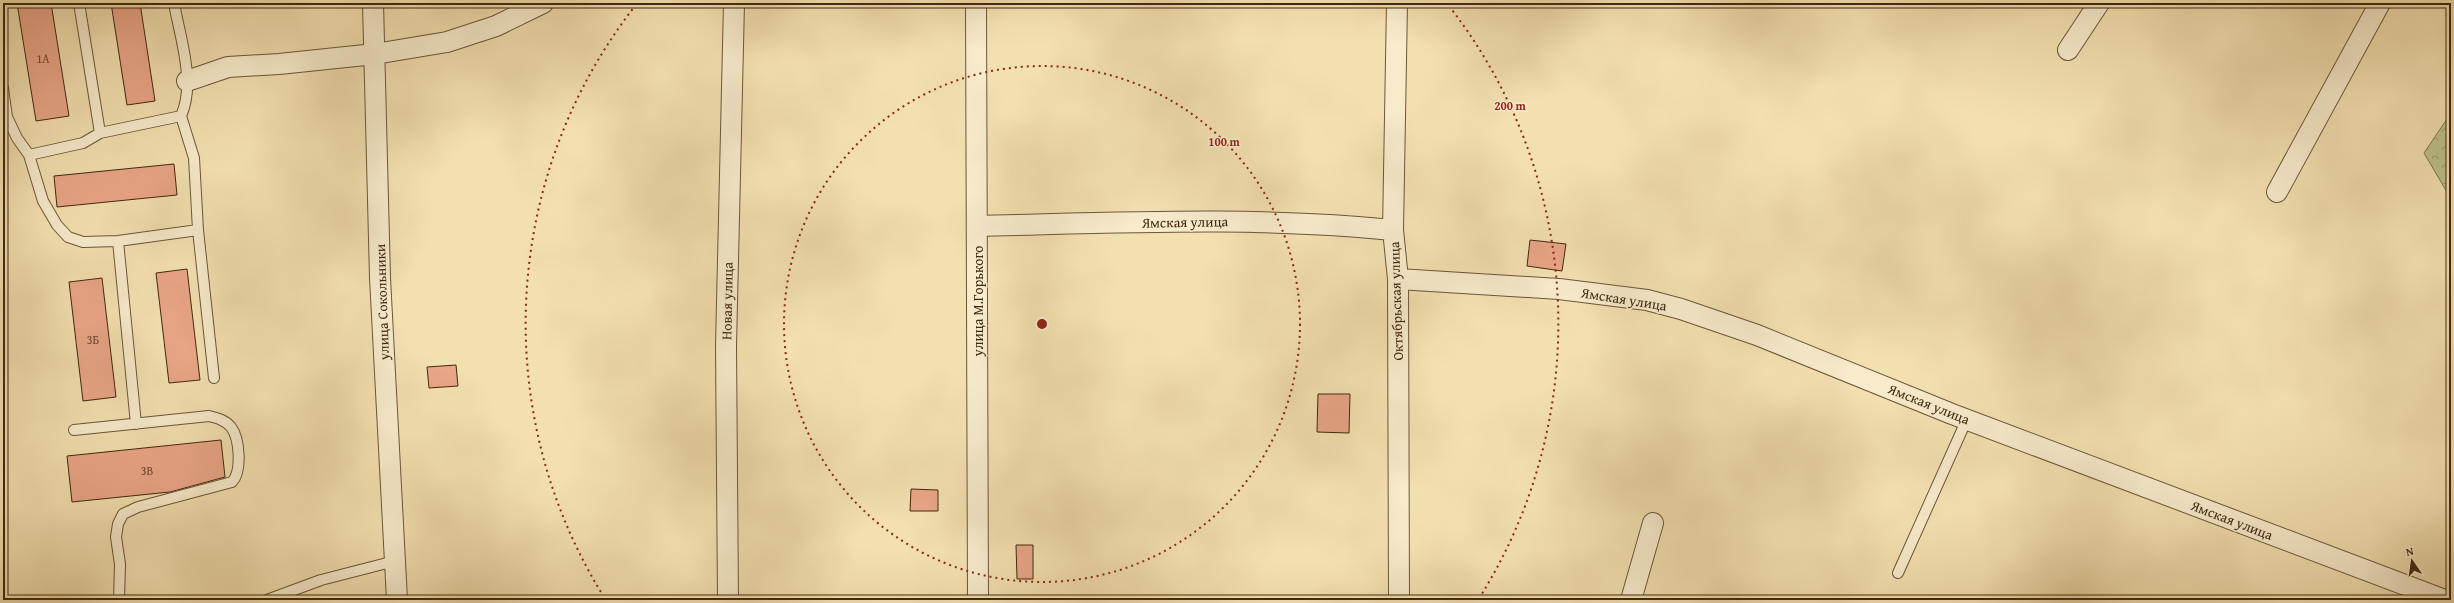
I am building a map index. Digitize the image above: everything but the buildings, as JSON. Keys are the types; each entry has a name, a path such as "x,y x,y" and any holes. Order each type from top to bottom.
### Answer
{"street":[{"name":"улица Сокольники","path":"373,3 380,278 397,600"},
{"path":"187,80 228,67 279,64 375,54 447,42 496,26 543,3"},
{"name":"Новая улица","path":"728,600 726,346 734,3"},
{"name":"улица М.Горького","path":"976,3 978,226 978,600"},
{"name":"Октябрьская улица","path":"1397,3 1393,230 1398,279 1399,600"},
{"path":"2068,50 2099,3"},
{"path":"2277,192 2380,3"},
{"name":"Ямская улица","path":"978,226 1232,221 1331,225 1393,230"},
{"name":"Ямская улица","path":"1398,279 1559,289 1647,300 1757,335 1967,419 2445,600"},
{"path":"1631,600 1653,523"}],"lane":[{"path":"79,3 100,133"},
{"path":"174,3 187,80 187,103 181,116 194,158 198,230 214,378"},
{"path":"3,88 7,117 17,138 29,155 43,201 57,226 68,237 83,242 118,241 198,230"},
{"path":"29,155 83,144 100,133 181,116"},
{"path":"118,241 136,424"},
{"path":"74,430 209,416 223,420 232,428 236,441 238,468 237,477 232,482 138,507 123,514 118,524 116,537 120,564 119,600"},
{"path":"1898,573 1967,419"},
{"path":"267,600 321,580 395,561"}],"green space":[{"path":"2451,113 2451,199 2424,153"}]}
